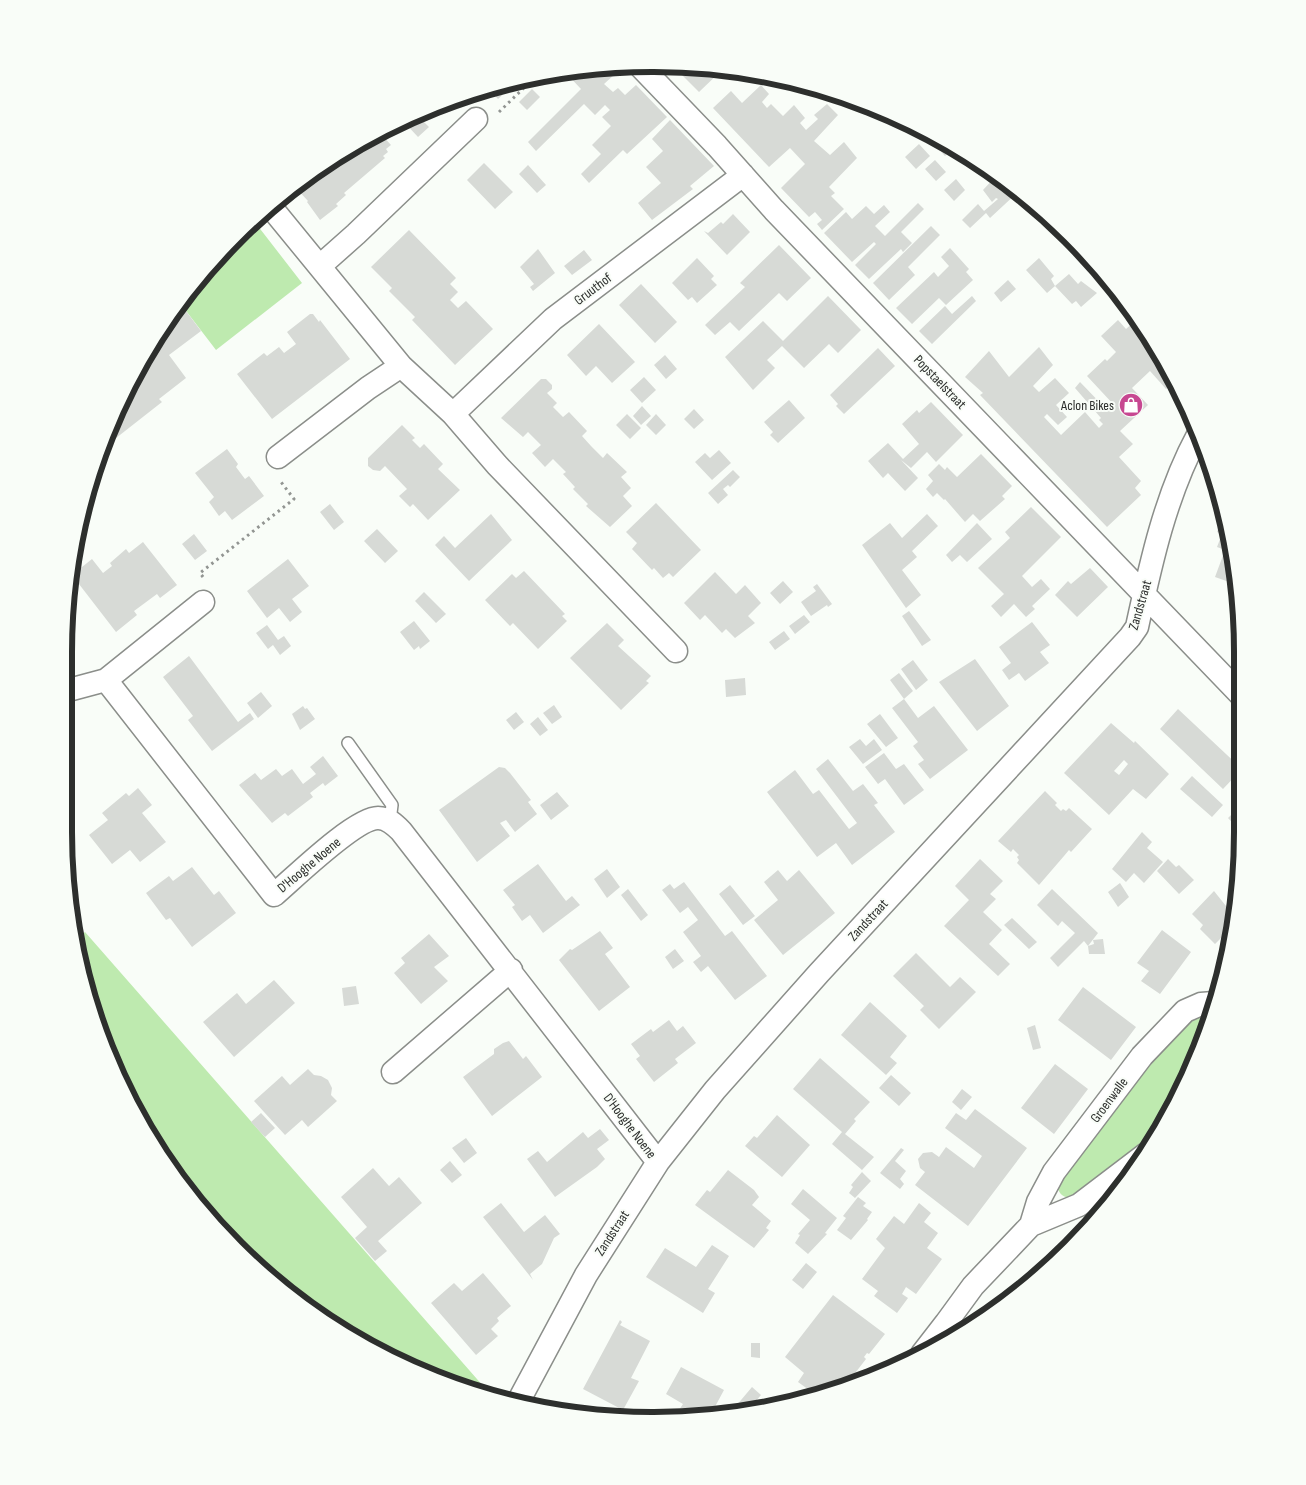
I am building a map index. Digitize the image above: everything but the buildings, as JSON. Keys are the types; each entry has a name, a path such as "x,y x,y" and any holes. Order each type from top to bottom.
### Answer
{"street":[{"name":"Popstaelstraat","path":"646,72 743,174 774,210 1234,687"},
{"path":"320,266 476,119"},
{"name":"Gruuthof","path":"453,414 554,319 743,174"},
{"path":"275,212 401,366 453,414 497,465 676,651"},
{"path":"278,457 401,366"},
{"name":"Zandstraat","path":"521,1397 586,1275 658,1162 715,1090 819,973 1130,637 1136,627 1157,539 1194,443"},
{"path":"72,689 106,680 203,602"},
{"name":"D'Hooghe Noene","path":"106,680 274,895 357,825 378,818 390,821 401,831 511,970 658,1162"},
{"path":"393,1072 511,970"},
{"name":"Groenwalle","path":"1031,1225 1038,1202 1054,1172 1142,1056 1185,1011 1201,1004 1208,1003"},
{"name":"Groenwalle","path":"952,1329 972,1286 1031,1225 1079,1205 1125,1170"}],"lane":[{"path":"348,743 392,805 390,821"}],"path":[{"path":"476,119 488,123 524,87"},
{"path":"203,602 215,592 200,573 294,499 269,465 278,457"}],"green space":[{"path":"259,228 302,283 216,350 185,310 217,270"},
{"path":"85,932 484,1387 466,1382 396,1353 330,1315 270,1268 217,1215 170,1155 132,1089 103,1019 92,982 82,935"},
{"path":"1205,1013 1174,1089 1142,1146 1081,1192 1069,1198 1063,1196 1058,1188 1058,1182 1155,1054 1192,1017"}],"place":[{"name":"Aclon Bikes","path":"1131,405"}]}
